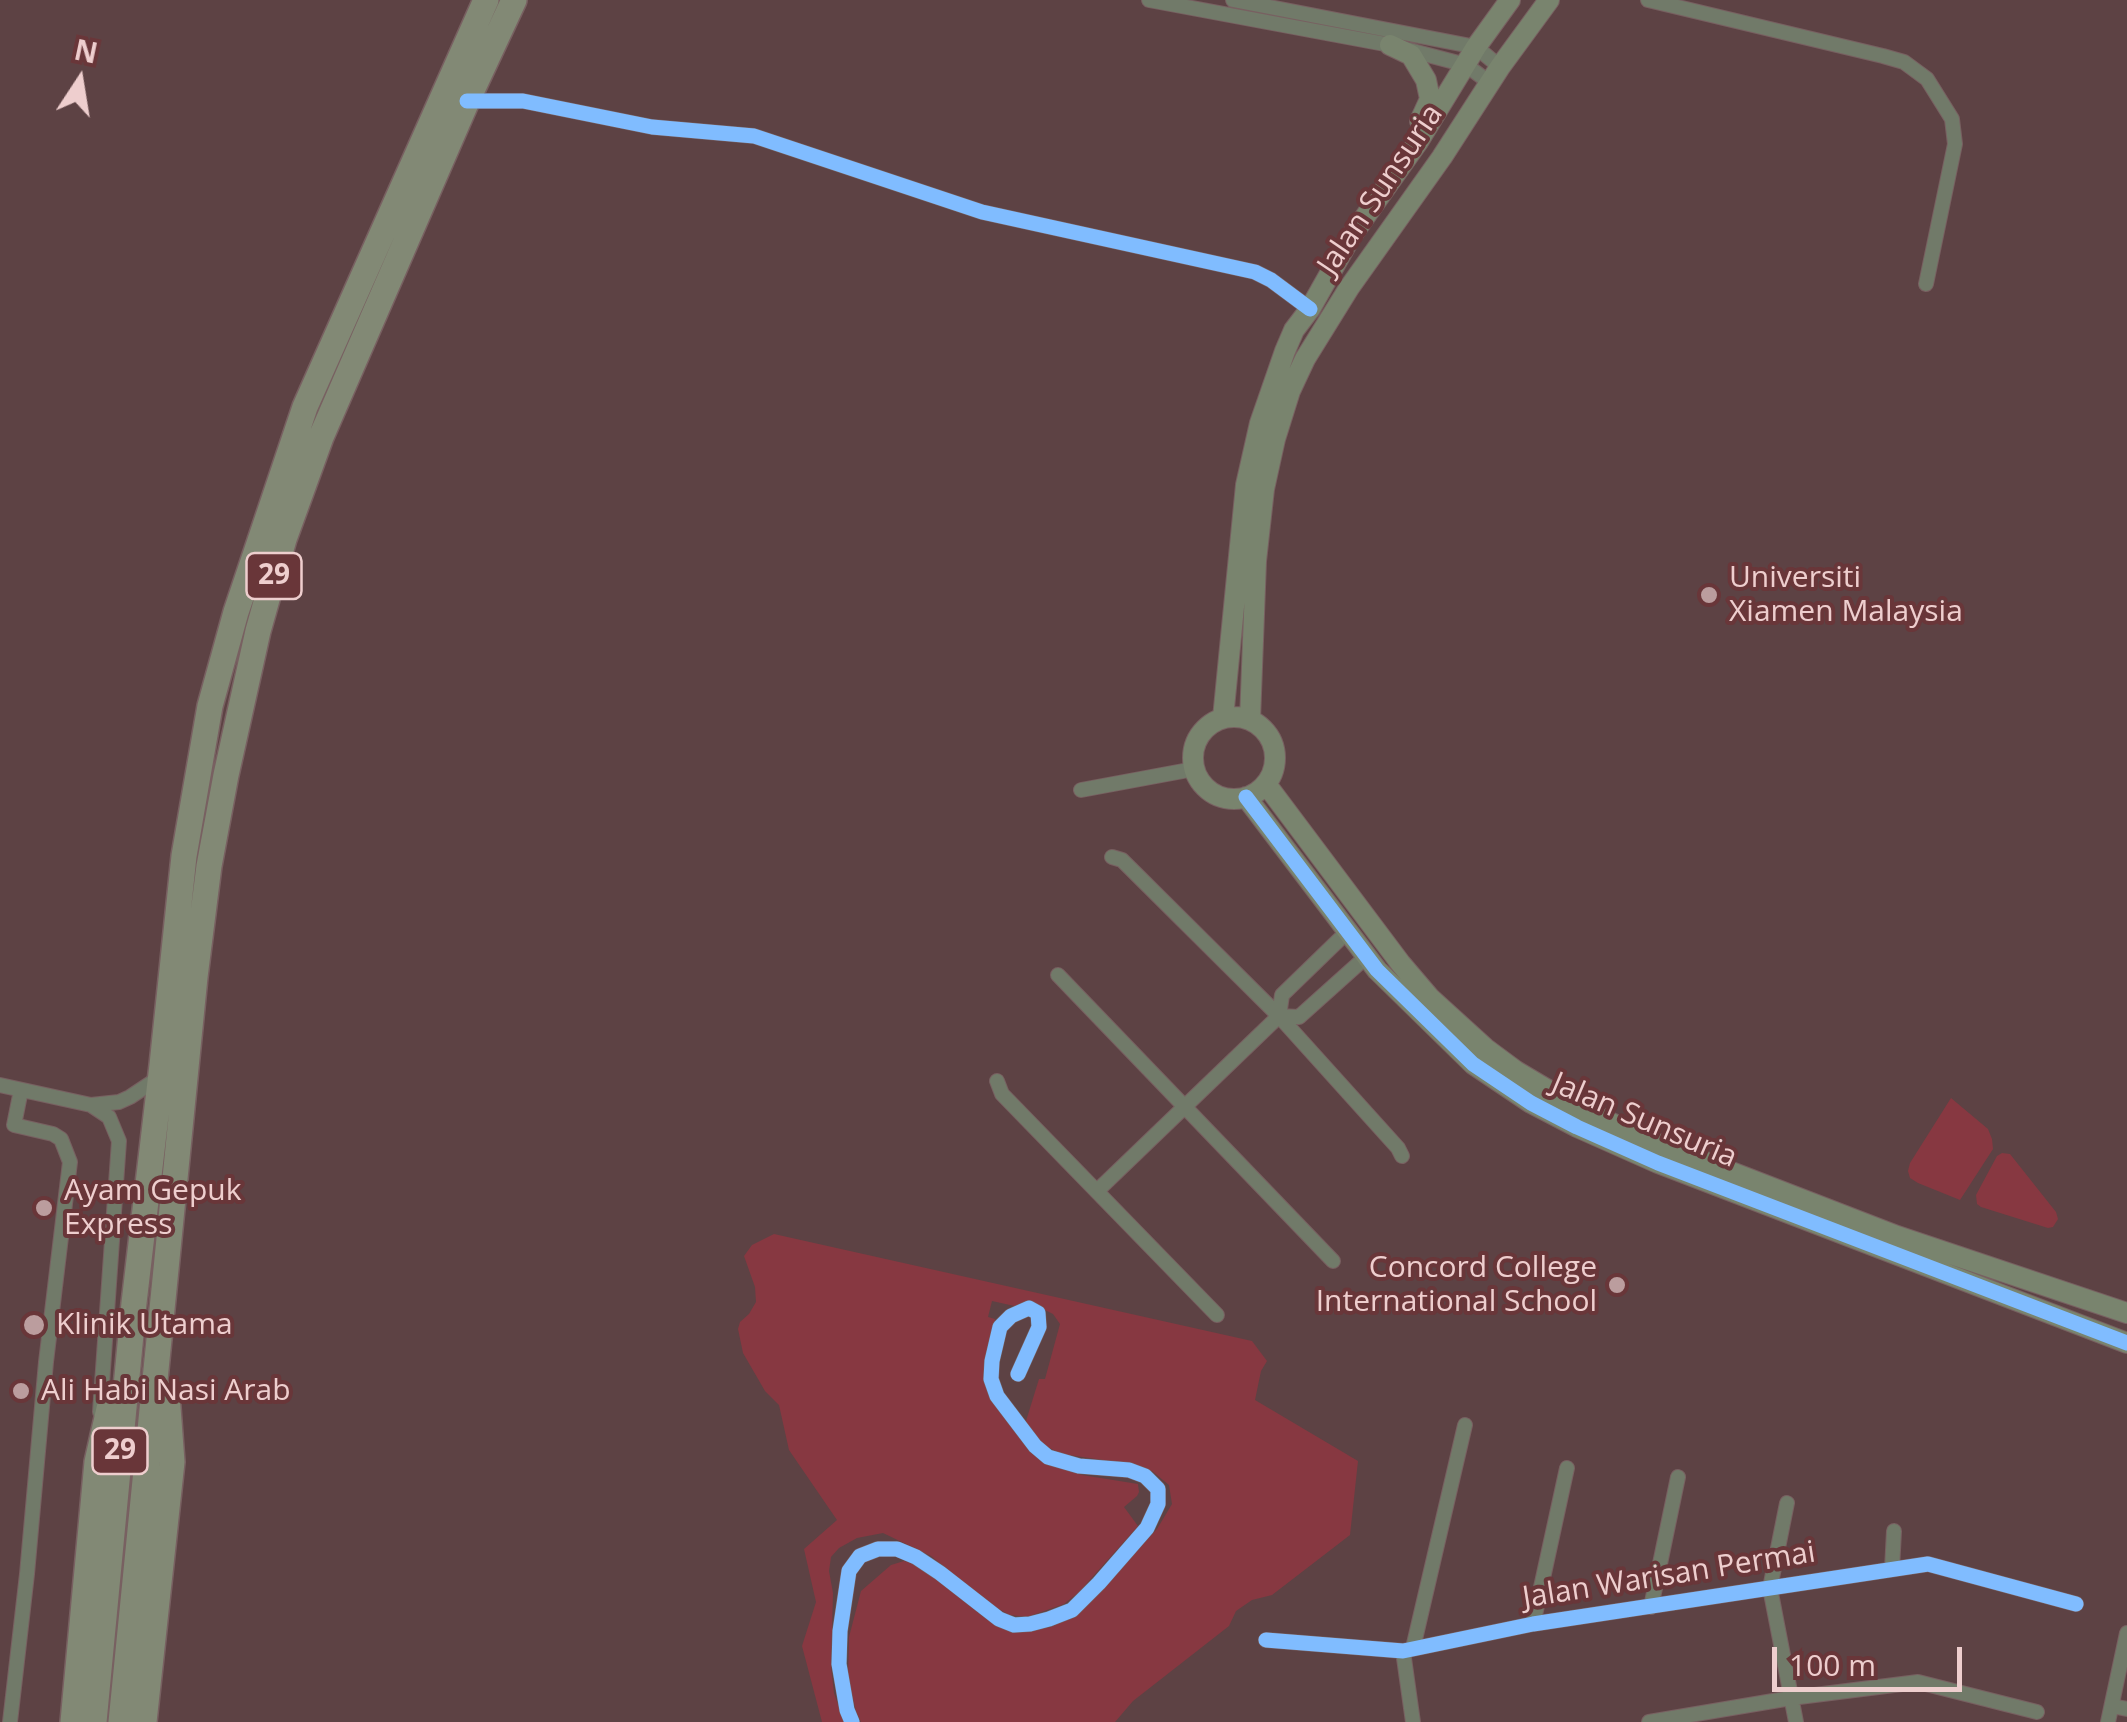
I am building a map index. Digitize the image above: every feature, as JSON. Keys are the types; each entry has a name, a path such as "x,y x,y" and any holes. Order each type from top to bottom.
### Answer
{"highway":[{"name":"29","path":"94,1722 134,1302 184,856 210,706 236,612 305,408 486,0"},
{"name":"29","path":"121,1722 195,976 209,866 258,632 284,539 321,437 514,0"},
{"path":"73,1722 97,1462 134,1302"},
{"path":"144,1722 172,1462 162,1324"}],"street":[{"path":"1149,0 1390,45 1471,56"},
{"path":"1233,0 1471,56 1495,75"},
{"name":"Jalan Sunsuria","path":"1224,718 1250,470 1260,424 1294,330 1350,238 1510,0"},
{"name":"Jalan Sunsuria","path":"1250,720 1256,562 1264,489 1290,392 1335,311 1549,0"},
{"path":"1648,0 1883,56 1904,62 1927,79 1952,118 1955,144 1926,284"},
{"path":"1350,238 1387,170 1424,116 1430,99 1426,80 1411,56 1390,45"},
{"path":"467,101 523,101 652,127 754,136 982,212 1255,272 1310,308"},
{"path":"1224,718 1250,720 1268,736 1274,748 1275,760 1266,784 1246,797 1220,797 1208,791 1194,769 1192,756 1201,732 1224,718"},
{"path":"1081,790 1194,769"},
{"name":"Jalan Sunsuria","path":"1266,784 1430,998 1484,1048 1516,1071 1574,1106 1646,1139 1897,1236 2127,1313"},
{"name":"Jalan Sunsuria","path":"1246,797 1378,970 1473,1064 1530,1102 1658,1163 2127,1343"},
{"path":"1112,856 1122,860 1278,1016 1402,1156"},
{"path":"1096,1191 1278,1016 1282,995 1348,932"},
{"path":"1278,1016 1299,1017 1367,956"},
{"path":"1058,975 1333,1261"},
{"path":"0,1085 92,1105 130,1098 161,1076"},
{"path":"996,1081 1002,1094 1218,1315"},
{"path":"10,1722 70,1162 61,1139 14,1124 21,1090"},
{"path":"92,1105 108,1117 119,1141 97,1462"},
{"path":"852,1722 839,1664 840,1630 849,1571 860,1556 897,1549 940,1573 999,1619 1014,1625 1030,1624 1072,1610 1147,1528 1153,1516 1158,1489 1145,1476 1048,1457 997,1396 990,1379 1000,1327 1011,1316 1029,1308 1038,1313 1039,1327 1018,1374"},
{"path":"1413,1722 1408,1649 1465,1425"},
{"path":"1533,1624 1568,1468"},
{"path":"1651,1607 1678,1477"},
{"path":"1787,1504 1770,1588 1796,1722"},
{"path":"1892,1569 1894,1531"},
{"name":"Jalan Warisan Permai","path":"1266,1640 1408,1649 1533,1624 1928,1564 2076,1604"},
{"path":"2108,1722 2119,1708 2127,1633"},
{"path":"1649,1722 1918,1682 2037,1712"}],"shaded area":[{"path":"1951,1098 1988,1129 1993,1149 1960,1200 1918,1183 1908,1171"},
{"path":"2002,1153 2010,1154 2056,1212 2058,1219 2053,1227 1977,1204 1976,1195"},
{"path":"774,1234 1252,1341 1267,1361 1255,1400 1358,1461 1350,1535 1272,1595 1252,1600 1236,1611 1229,1626 1133,1701 1115,1722 861,1722 848,1678 849,1637 861,1591 891,1565 904,1561 914,1564 1001,1626 1025,1632 1051,1627 1072,1617 1106,1584 1157,1529 1172,1504 1169,1485 1152,1471 1062,1454 1037,1442 1026,1421 1039,1379 1045,1379 1060,1324 1053,1314 1037,1306 992,1301 988,1317 995,1319 986,1360 1014,1430 1029,1451 1045,1463 1082,1475 1138,1484 1137,1496 1124,1507 1138,1526 1079,1592 1064,1604 1027,1617 1010,1615 993,1606 931,1556 883,1533 857,1538 839,1548 831,1557 829,1571 833,1593 831,1667 834,1693 844,1722 822,1722 802,1646 816,1602 804,1549 837,1520 789,1450 779,1405 765,1391 743,1353 738,1329 756,1302 744,1256 752,1245"}],"cycle path":[{"path":"467,101 523,101 652,127 754,136 982,212 1255,272 1310,309"},
{"path":"1246,797 1377,970 1473,1064 1531,1103 1658,1163 2127,1343"},
{"path":"852,1722 839,1664 840,1631 849,1571 860,1556 878,1549 897,1549 940,1573 999,1619 1014,1625 1030,1624 1072,1610 1147,1528 1158,1504 1158,1489 1145,1476 1048,1457 997,1396 991,1379 1000,1327 1011,1316 1029,1308 1038,1313 1039,1327 1018,1374"},
{"path":"1266,1640 1403,1651 1533,1624 1928,1564 2076,1604"}],"place":[{"name":"Universiti Xiamen Malaysia","path":"1709,595"},
{"name":"Ayam Gepuk Express","path":"44,1208"},
{"name":"Concord College International School","path":"1617,1285"},
{"name":"Klinik Utama","path":"34,1325"},
{"name":"Ali Habi Nasi Arab","path":"21,1391"}]}
